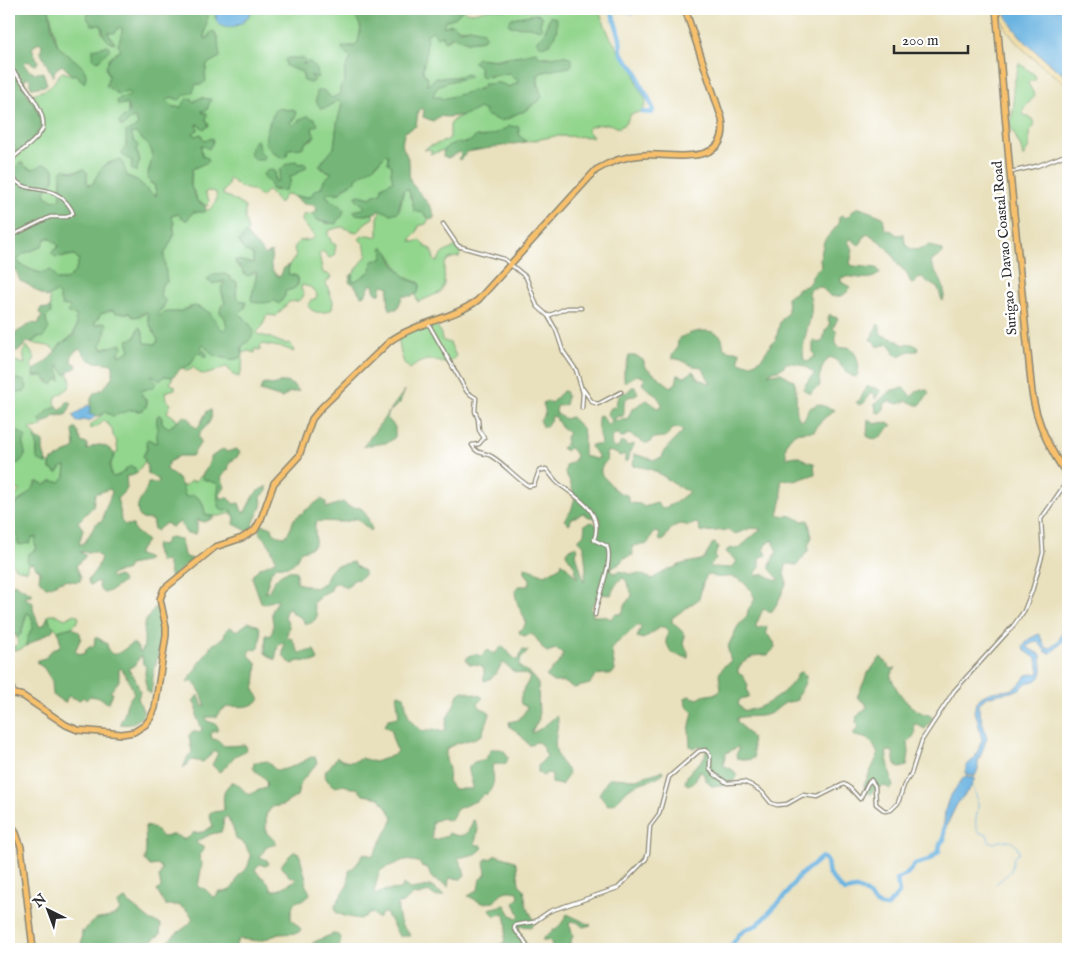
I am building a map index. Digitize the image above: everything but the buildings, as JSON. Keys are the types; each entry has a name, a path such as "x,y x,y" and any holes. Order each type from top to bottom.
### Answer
{"highway":[{"path":"9,695 15,694 26,698 66,725 78,730 122,734 134,732 144,725 151,717 155,708 166,634 160,599 164,589 215,547 242,538 255,530 274,483 299,456 310,422 315,414 386,344 398,336 474,303 491,287 596,170 625,157 643,155 696,156 705,154 718,143 723,132 721,114 685,9"},
{"name":"Surigao - Davao Coastal Road","path":"996,9 1027,358 1033,399 1046,441 1068,476"},
{"path":"9,819 21,847 33,949"}],"street":[{"path":"9,66 29,92 38,108 43,124 40,134 13,158 9,164"},
{"path":"1010,173 1037,166 1068,154"},
{"path":"9,170 11,176 20,185 58,194 73,213 67,217 50,217 9,237"},
{"path":"443,224 459,247 500,257 523,273 537,306 548,316 557,332 563,350 575,367 584,399 582,408"},
{"path":"548,316 567,308 581,308"},
{"path":"428,323 466,391 476,398 475,411 478,420 478,430 484,438 479,444 472,445 472,447 479,453 490,455 529,486 534,485 539,471 546,469 554,479 590,510 597,525 594,540 607,546 608,552 607,567 595,615"},
{"path":"582,388 592,402 598,404 621,392"},
{"path":"528,949 524,940 514,929 515,925 534,922 550,911 618,888 646,858 650,826 659,814 669,777 700,750 708,752 710,756 710,769 722,780 729,784 748,783 760,790 775,805 787,804 804,795 818,797 844,784 860,799 871,780 874,786 876,804 885,810 894,807 898,803 904,785 911,774 922,740 954,690 1024,610 1032,591 1043,553 1044,539 1041,519 1068,480"},
{"path":"9,677 15,694"}],"green space":[{"path":"9,9 49,9 57,44 82,66 86,77 84,83 76,74 72,75 62,65 55,70 53,77 41,53 42,45 39,42 32,48 38,62 36,65 27,61 24,64 32,72 43,72 47,84 32,88 28,77 24,80 29,97 38,113 41,126 28,145 9,160"},
{"path":"49,9 98,9 88,14 101,25 102,33 111,43 114,42 108,32 119,27 122,28 118,45 121,50 109,58 106,69 109,76 107,81 115,92 128,92 130,94 121,105 127,103 128,106 124,126 131,119 135,118 138,124 131,134 136,133 152,149 152,162 148,171 150,183 154,185 157,195 153,195 137,180 127,176 115,161 104,166 93,184 89,185 87,182 87,172 65,169 61,178 60,199 53,201 46,196 45,190 54,180 54,169 30,169 26,167 16,170 14,177 9,180 9,160 29,145 35,131 39,112 30,98 36,93 49,88 63,72 72,75 76,74 81,80 81,66 60,48 57,43","holes":["131,134 140,160 137,167 131,165 132,161 128,158 126,142"]},
{"path":"98,9 209,9 204,38 207,39 211,32 214,31 218,40 220,57 207,64 206,81 201,85 196,84 193,92 179,100 172,97 166,100 173,107 181,107 190,98 194,102 200,98 211,99 207,110 202,111 207,113 206,120 209,125 204,129 197,124 198,130 193,133 195,136 201,134 204,141 212,138 213,142 209,149 201,145 202,156 208,158 208,162 192,169 192,188 197,201 205,206 206,209 204,212 193,212 187,220 178,214 171,216 175,233 164,255 167,282 162,284 160,296 166,301 157,314 159,316 166,312 178,312 195,306 209,312 221,329 224,330 227,328 225,318 220,312 221,306 225,303 221,288 225,281 212,284 207,280 212,275 225,274 232,281 236,281 236,296 241,301 245,301 246,304 239,314 244,317 254,330 249,341 242,346 243,355 240,357 229,359 213,355 203,344 201,347 208,356 204,357 202,353 197,353 190,365 180,369 173,377 164,376 160,381 152,375 152,378 157,383 153,387 141,391 147,402 146,407 142,411 131,410 113,416 105,412 97,416 89,414 91,399 94,393 106,386 111,378 113,373 112,364 90,360 80,349 72,355 71,359 77,365 76,368 69,371 66,375 58,365 61,380 57,379 53,385 43,376 34,376 35,370 51,357 61,344 73,336 77,325 75,320 77,316 67,312 70,308 69,306 62,306 56,292 47,297 43,295 20,281 16,270 13,270 9,277 9,180 14,177 15,167 19,163 23,163 30,169 43,164 54,169 54,180 45,191 46,196 53,201 60,199 61,196 61,171 65,169 74,172 84,169 87,172 87,182 89,185 93,184 102,168 118,160 122,161 127,176 137,180 153,195 157,195 154,185 147,179 153,154 149,146 136,133 131,134 138,145 136,151 140,160 136,172 131,169 132,161 122,155 122,151 126,147 126,132 135,128 138,124 135,118 131,119 124,126 120,126 119,122 129,112 127,104 118,105 117,101 130,94 128,92 118,94 106,86 109,76 106,67 109,59 121,50 118,45 122,28 119,27 115,33 108,32 115,43 111,43 105,37 101,25 92,25 87,18 88,14","holes":["46,238 50,238 59,246 51,253 55,257 75,255 79,260 75,272 66,280 57,280 51,270 39,273 21,265 17,260 23,254 41,247","112,310 116,313 129,313 136,317 147,312 150,325 158,340 156,344 145,343 142,329 139,327 135,338 127,340 130,351 119,356 119,352 123,347 122,344 102,349 101,345 107,325 105,322 97,325 94,324 101,314"]},
{"path":"209,9 216,9 215,18 232,26 245,21 253,9 359,9 360,37 355,46 346,46 343,51 351,58 345,70 345,81 340,94 332,98 323,90 317,92 320,106 328,107 338,100 342,104 334,148 332,153 322,161 322,169 332,173 331,176 310,197 294,197 289,194 285,195 279,204 269,191 259,196 253,190 236,184 229,177 228,185 223,192 223,195 245,207 248,231 239,242 244,250 253,255 253,264 238,260 235,263 249,276 255,271 256,281 251,297 256,303 275,301 285,296 285,291 293,289 298,285 297,276 288,274 289,265 296,256 294,248 299,241 310,240 315,237 302,221 303,215 312,214 317,220 329,224 340,217 335,204 326,195 328,193 340,193 356,178 377,164 386,154 388,155 388,163 392,166 393,181 382,187 382,193 370,198 364,196 363,205 365,207 354,211 356,214 368,215 373,213 373,218 365,223 357,232 343,227 328,231 332,243 336,245 334,256 329,258 323,251 319,254 323,273 331,277 326,283 333,302 332,309 327,312 312,310 309,304 316,298 317,294 310,287 302,285 301,289 304,294 302,298 298,301 289,302 276,316 266,316 263,326 257,332 257,334 285,344 291,344 294,352 285,348 262,344 260,351 255,348 255,353 248,351 243,353 242,347 250,339 252,327 238,312 246,307 245,301 241,301 236,296 237,283 232,281 228,275 219,283 225,281 222,293 225,303 220,312 225,318 227,328 224,330 221,330 205,310 195,306 179,312 171,312 159,316 157,314 163,308 166,301 160,296 162,284 167,282 163,259 174,235 174,223 171,216 179,214 187,220 193,212 207,210 214,206 216,198 216,192 207,191 205,193 209,200 208,206 197,201 191,187 192,169 203,163 201,145 212,139 204,141 201,134 195,136 192,133 198,130 197,124 202,127 209,126 206,120 207,116 202,110 205,110 203,97 181,107 173,107 166,100 172,97 176,99 193,89 196,84 206,78 207,64 216,59 219,53 214,32 211,32 206,39 204,38","holes":["291,58 300,59 303,65 307,62 315,77 310,75 314,79 310,83 304,81 302,72 289,67","280,108 296,112 295,118 290,123 293,126 316,126 312,130 313,139 305,143 304,146 289,149 284,158 273,153 266,141 269,123 274,110","295,161 301,164 301,171 290,177 290,183 285,189 274,191 266,177 275,172 275,182 277,182 280,170 285,165"]},
{"path":"359,9 463,9 456,17 445,21 443,27 452,24 460,30 470,28 484,31 485,36 483,40 467,42 454,36 444,41 443,35 436,37 432,31 427,35 423,72 428,79 427,86 435,78 469,75 469,77 442,84 435,91 433,97 441,97 442,99 480,89 484,87 483,84 500,83 510,87 520,81 513,78 510,73 483,77 480,75 480,67 474,63 477,58 497,60 536,52 544,57 563,56 572,60 570,67 542,72 538,75 541,99 523,112 507,119 500,121 486,115 485,111 479,108 461,115 440,116 433,121 423,117 424,110 421,108 418,112 416,126 405,132 403,145 409,162 411,182 432,209 434,218 431,220 423,213 414,211 408,189 403,191 398,212 391,214 381,210 363,215 356,214 353,211 365,207 357,200 356,196 360,195 370,198 381,193 382,187 393,181 392,166 388,163 388,155 386,154 373,167 356,178 356,181 344,188 340,193 328,193 326,195 344,210 342,217 338,219 336,224 319,221 312,214 317,210 314,205 304,204 294,197 310,197 315,190 321,188 324,180 332,173 319,166 334,148 342,104 338,100 328,107 321,109 316,101 317,91 323,90 332,98 340,94 340,87 345,81 345,70 351,58 343,51 342,47 355,46 358,42 361,27 353,12 359,11"},
{"path":"463,9 466,12 473,13 487,9 598,9 610,37 624,59 634,70 638,86 646,100 644,109 631,114 626,123 619,128 609,124 588,128 593,137 556,136 525,142 519,135 519,127 481,138 476,136 467,144 430,154 432,151 424,150 450,138 450,125 453,120 479,107 485,111 486,115 500,121 523,112 539,101 538,75 563,67 558,56 522,55 498,59 477,58 480,72 488,77 511,73 512,76 520,80 510,87 497,83 447,99 433,97 435,91 442,84 468,77 466,74 455,77 436,78 427,86 427,76 423,72 427,35 432,31 443,35 447,41 454,36 467,42 483,40 477,30 458,28 450,24 443,27 442,25 445,21 456,17","holes":["536,14 542,17 537,29 534,26 510,26 508,24 512,18","548,21 557,29 550,44 537,40 544,34"]},
{"path":"536,14 542,17 540,24 542,29 540,30 529,27 510,26 508,24 512,18"},
{"path":"550,16 556,18 557,28 550,43 542,46 537,43 537,40 544,34"},
{"path":"108,45 110,49 98,61 93,58 93,49"},
{"path":"287,58 303,58 305,60 303,65 309,61 317,69 317,78 310,75 315,80 310,83 304,81 302,72 286,66 285,60"},
{"path":"1019,63 1035,75 1036,79 1030,80 1028,83 1035,96 1024,108 1023,114 1032,119 1035,125 1029,133 1029,147 1023,157 1021,148 1010,125 1014,106 1013,89"},
{"path":"277,108 293,109 297,114 290,123 293,126 307,116 315,119 318,125 313,127 312,130 315,136 305,143 302,148 289,149 284,159 270,149 266,142 274,110"},
{"path":"510,126 519,127 519,135 525,142 467,152 460,160 458,159 461,155 460,152 448,158 443,156 444,150 451,144 467,142 476,136 489,136"},
{"path":"255,140 257,140 260,151 265,158 264,160 255,160 250,155"},
{"path":"295,161 299,164 304,163 306,168 290,177 290,183 285,191 271,189 271,184 263,174 266,171 272,170 275,172 275,182 277,182 280,170 285,165"},
{"path":"404,189 409,189 410,198 429,219 426,224 419,226 411,241 420,240 426,247 431,249 435,262 438,261 443,253 455,246 462,250 459,257 448,260 444,266 444,284 441,292 418,302 415,294 418,293 419,282 406,277 383,247 384,254 382,259 377,260 372,265 371,271 355,281 352,280 353,274 367,255 364,244 359,239 365,235 378,236 378,218 381,210 400,209"},
{"path":"856,208 860,208 883,217 885,229 897,235 904,234 905,243 909,248 916,250 930,245 943,250 943,253 932,261 931,264 943,286 943,301 938,288 922,277 918,278 913,284 911,283 906,272 898,265 892,254 883,244 869,234 865,235 859,245 849,239 848,242 853,249 850,264 853,266 877,268 880,273 865,279 841,278 841,282 850,287 847,292 836,297 830,296 821,287 808,291 811,309 804,342 804,360 808,362 815,356 813,340 818,343 823,341 825,331 830,325 828,318 830,314 838,318 833,328 837,332 836,344 839,348 848,347 854,352 858,360 859,369 856,377 852,376 837,361 830,357 823,365 819,378 820,386 810,394 803,389 809,379 815,374 802,365 786,363 782,368 768,374 781,373 794,381 797,412 800,420 802,421 806,416 808,409 818,404 835,410 823,419 814,431 793,435 786,445 787,458 796,456 814,463 815,474 795,481 784,479 781,481 782,498 778,515 792,516 802,521 808,520 812,537 808,551 797,565 786,565 784,575 787,582 774,609 771,612 763,609 756,629 767,626 766,633 774,642 775,648 768,655 759,655 747,659 738,669 738,673 743,676 748,685 749,695 740,699 738,704 743,710 758,708 783,693 798,673 801,672 806,675 806,679 797,700 785,703 773,712 765,715 737,718 737,721 752,738 754,758 748,760 737,758 738,747 726,753 723,765 733,770 737,776 736,779 725,785 711,786 700,771 694,782 688,785 685,783 687,776 703,759 706,749 701,746 693,748 690,746 689,730 693,712 686,706 685,698 689,696 698,699 718,693 721,689 719,674 724,666 731,662 728,649 729,644 738,626 747,616 748,610 755,599 749,588 736,578 715,577 709,574 703,583 699,599 672,618 672,622 683,633 683,643 688,652 688,658 671,653 666,641 668,631 664,627 643,639 637,637 641,626 637,626 611,648 615,670 612,674 598,675 590,684 574,688 564,682 553,682 546,676 561,660 563,653 556,649 547,652 531,634 524,636 520,634 519,631 524,626 525,621 515,592 518,586 530,584 530,579 525,573 525,567 545,575 561,566 562,562 578,579 574,565 566,554 567,551 576,546 578,548 576,554 584,582 586,569 584,545 578,540 584,534 585,524 593,522 597,526 601,521 600,518 589,517 583,513 571,519 570,524 564,520 571,511 575,498 565,473 566,465 574,461 576,455 571,448 565,451 562,448 566,445 566,437 569,433 561,427 555,416 552,417 546,427 542,427 540,420 545,412 543,403 547,401 551,403 565,391 567,396 565,405 557,406 556,413 565,419 571,417 582,428 584,434 584,456 599,458 590,447 591,445 599,445 601,443 598,425 599,415 602,416 607,424 611,423 612,421 607,414 611,408 616,406 618,398 623,392 626,393 632,387 635,387 638,393 628,397 624,404 623,416 615,417 616,421 627,420 632,409 647,400 657,408 661,407 662,404 655,394 642,384 645,378 637,375 625,382 624,371 629,356 637,356 644,361 644,366 671,387 676,383 678,375 685,377 693,371 697,378 711,384 702,367 693,366 672,358 677,349 678,340 699,331 717,334 722,338 724,349 740,351 739,360 742,363 752,364 761,359 776,339 780,322 788,312 787,297 795,293 798,288 804,287 809,283 814,272 821,266 820,259 824,241 838,225 839,217 841,215 846,218","holes":["678,428 683,431 664,451 662,458 654,460 634,454 633,466 651,469 689,492 675,503 662,509 657,503 644,507 640,504 630,503 627,495 621,494 613,488 602,475 601,469 607,460 606,454 608,451 620,456 624,454 625,461 627,462 629,452 634,444 627,446 624,442 621,442 618,448 614,448 611,440 615,434 618,434 621,438 629,434 645,443 649,443 654,438 665,437 673,429","696,523 699,525 700,531 703,532 727,530 735,534 751,528 761,529 739,548 728,549 726,552 737,561 732,568 711,567 710,565 716,559 718,547 715,543 712,544 705,558 682,564 652,579 640,574 629,574 620,571 612,572 611,567 618,565 624,558 633,555 632,547 646,544 653,533 657,532 660,534 660,541 664,540 676,525 684,524 688,526","773,540 777,551 770,569 779,579 778,581 763,574 756,576 756,572 760,567 760,557 767,555 764,549 765,545","624,578 632,596 627,601 621,614 615,614 611,619 605,616 593,616 591,607 600,594 611,595 620,580"]},
{"path":"246,233 265,255 272,252 272,268 279,277 284,268 289,265 288,274 297,276 298,285 286,291 279,304 275,301 264,303 251,300 257,273 255,271 249,276 245,275 241,267 235,263 235,260 253,263 253,255 244,250 239,241"},
{"path":"46,238 50,238 59,246 57,249 62,257 75,255 79,260 75,272 66,280 57,280 53,275 33,270 17,260 23,254 41,247"},
{"path":"383,247 407,279 420,284 418,293 411,296 403,296 397,309 389,309 389,287 383,285 380,294 377,294 371,284 365,295 361,296 354,284 349,282 350,276 353,274 352,280 355,281 371,271 372,261 382,259 384,254 381,248"},
{"path":"56,292 61,303 70,306 72,313 77,316 77,323 71,336 55,351 51,347 33,343 32,341 39,337 47,324 46,317 51,311 49,296"},
{"path":"50,307 51,313 46,317 49,328 43,338 37,337 36,340 32,341 33,343 27,342 15,352 9,350 9,337 32,323 38,324 42,317 39,312 41,308 48,309"},
{"path":"112,310 119,313 130,313 133,317 141,316 147,312 150,325 158,340 156,344 145,343 142,330 134,339 130,351 119,356 119,352 110,346 102,349 101,345 106,333 101,322 97,325 94,324 101,314"},
{"path":"432,322 440,330 442,340 450,343 456,356 446,363 429,360 416,364 410,369 404,363 398,336"},
{"path":"878,324 882,335 904,345 913,345 919,348 918,351 909,351 900,356 894,354 891,345 877,347 873,340 870,340"},
{"path":"203,344 219,357 236,359 243,355 239,377 233,375 227,367 209,374 201,374 193,366 187,371 183,368 191,363 197,353 202,353 205,357 207,354 201,347"},
{"path":"27,346 35,358 31,366 35,370 33,373 35,377 41,375 50,384 57,379 60,380 58,365 66,374 68,373 71,381 69,388 56,397 55,403 57,406 48,411 40,422 43,423 41,427 30,428 35,435 38,458 47,464 47,461 50,464 50,469 58,473 64,465 66,466 65,476 61,482 51,481 45,485 36,482 33,489 14,505 9,503 9,500 14,498 20,490 9,488 9,456 14,456 20,462 25,455 23,444 25,440 14,431 9,433 11,403 9,401 9,394 14,394 25,381 16,379 9,373 9,356 14,361 25,364 23,352"},
{"path":"9,373 16,379 25,381 27,388 25,391 9,394"},
{"path":"152,374 160,381 164,376 173,377 170,383 175,386 175,389 165,392 166,399 171,404 167,412 178,420 169,428 162,423 162,418 157,417 158,439 155,443 151,440 143,456 145,461 136,474 134,471 126,468 123,474 113,477 111,475 112,462 118,452 116,439 109,425 104,420 98,426 91,429 90,426 105,412 109,414 131,410 138,411 147,405 141,391 149,388 154,380"},
{"path":"279,382 290,384 299,391 288,393 282,398 260,391 262,385 275,385"},
{"path":"867,387 881,391 875,399 875,393 870,393 864,403 859,405 856,402 859,401"},
{"path":"903,388 911,397 920,389 927,390 929,393 920,405 907,401 899,404 889,401 885,403 884,409 880,413 876,412 875,404 892,390"},
{"path":"405,390 400,403 389,412 387,418 395,427 395,437 388,442 363,447"},
{"path":"67,402 72,403 66,415 53,416 52,419 43,423 40,422 48,411 57,406 61,411"},
{"path":"211,410 210,421 198,436 201,442 192,456 179,456 169,462 166,469 178,479 185,496 193,495 197,497 201,501 206,515 215,517 205,522 197,520 197,532 195,534 186,533 180,522 172,527 166,523 156,531 152,520 142,519 138,510 148,483 158,483 159,480 148,474 143,456 147,450 146,441 148,439 155,443 157,442 158,415 161,415 162,423 169,428 184,416 189,418 196,428 207,411"},
{"path":"868,419 875,424 884,422 892,425 878,438 871,438 867,436"},
{"path":"76,428 82,443 87,443 87,450 102,445 115,454 110,465 113,477 131,466 135,468 136,474 126,476 127,489 117,499 121,521 125,525 133,525 134,530 147,541 137,554 148,559 144,562 129,565 127,570 123,572 112,574 110,576 112,578 119,576 123,581 105,593 100,590 98,581 91,585 88,580 97,568 101,558 95,552 80,552 86,556 76,566 81,577 80,581 58,582 46,587 39,580 40,571 31,563 29,565 27,560 28,554 37,549 35,544 36,537 32,538 30,543 19,545 17,535 14,533 9,535 9,503 14,505 18,503 38,482 45,485 52,481 60,482 65,476 66,466 62,467 58,473 50,469 51,461 75,448 73,430","holes":["110,489 112,492 103,520 96,524 85,542 79,544 83,529 78,522 93,507 95,494"]},
{"path":"17,430 26,437 23,444 24,457 17,464 15,463 14,456 9,456 9,433"},
{"path":"35,437 43,442 43,451 47,464 37,459"},
{"path":"223,449 227,452 236,449 240,452 230,462 228,470 221,477 225,487 220,495 221,498 229,498 233,504 239,503 242,512 245,512 253,496 267,486 267,491 261,497 260,509 252,530 249,532 234,524 235,518 231,510 223,511 219,506 218,484 203,479 202,475 211,457"},
{"path":"202,475 203,479 218,483 219,506 223,511 231,510 234,515 231,513 220,516 208,516 201,500 193,495 185,496 182,486 190,481 195,481"},
{"path":"321,499 326,502 326,508 343,502 351,507 362,509 368,518 371,531 356,518 346,522 316,522 314,544 300,552 292,565 276,566 271,572 265,593 269,591 279,576 291,571 296,571 297,583 315,588 325,582 335,566 353,562 355,566 364,571 364,575 359,579 353,580 347,588 338,583 333,584 331,590 313,603 317,616 310,623 304,623 303,619 292,613 289,607 286,611 285,616 289,625 287,637 292,639 299,653 314,650 318,660 315,662 298,661 293,664 283,655 284,642 278,645 275,660 265,653 266,634 271,635 273,630 272,611 278,601 277,599 264,604 261,602 252,577 260,568 276,559 261,535 259,528 263,524 272,527 278,536 285,537 294,519"},
{"path":"14,533 19,538 17,541 22,545 35,536 36,538 35,544 37,549 30,553 27,571 15,568 9,558 9,535"},
{"path":"172,537 181,540 184,555 193,559 171,578 167,561 160,562 155,548 157,544 163,545 168,538"},
{"path":"14,583 32,594 32,596 25,598 33,603 33,609 39,626 45,624 48,616 50,623 54,627 52,631 26,646 33,623 30,614 27,613 21,634 17,638 17,635 10,636 9,632 8,598"},
{"path":"155,607 158,612 161,630 151,694 147,691 146,667 142,657 140,656 136,664 128,669 135,678 140,692 138,698 144,714 133,723 120,724 128,702 134,693 121,668 119,670 119,681 110,692 113,693 107,703 101,698 90,696 86,700 83,697 80,700 68,696 65,703 53,695 52,681 44,668 37,663 38,660 45,658 51,651 61,645 58,631 72,627 80,633 81,638 75,651 77,653 84,654 87,648 94,646 95,638 107,644 111,653 114,654 117,654 131,644 135,644 140,652 142,652 144,624"},
{"path":"27,613 30,614 33,623 26,646 19,650 14,650 12,647 18,645 17,638 21,634"},
{"path":"51,614 65,619 75,614 79,620 72,627 58,631 50,623 48,616"},
{"path":"249,622 259,626 261,634 259,648 249,651 249,655 257,664 254,690 260,699 248,706 226,708 217,717 206,717 207,721 216,724 218,728 217,731 213,731 211,734 212,739 218,740 224,746 245,745 247,748 234,757 219,772 212,765 218,753 215,751 203,762 192,760 183,768 188,756 192,752 189,735 193,732 200,732 202,729 197,718 197,706 193,702 197,696 199,696 203,707 205,706 197,687 192,681 187,682 211,646 224,637 226,630 230,627 237,631"},
{"path":"502,646 516,660 519,659 522,650 528,651 521,659 519,665 531,674 538,684 539,719 532,733 542,728 556,716 558,718 555,742 556,752 569,774 561,785 552,783 552,774 547,773 543,776 538,772 538,766 547,756 540,743 535,742 529,745 518,732 510,727 509,722 518,720 527,707 521,704 520,700 530,677 513,671 502,663 493,677 484,681 484,668 480,665 470,664 466,659 473,654 481,656 488,650 494,654"},
{"path":"881,657 891,669 896,668 891,677 903,698 912,707 933,718 925,729 914,723 914,735 908,742 907,766 900,768 897,766 892,751 886,752 893,787 890,789 885,786 877,788 871,794 865,792 864,785 878,755 870,741 853,734 859,726 856,722 857,716 867,705 857,697 868,673"},
{"path":"464,691 481,696 483,698 478,703 479,706 490,713 483,734 446,749 446,760 449,769 448,781 454,789 472,789 469,767 474,762 486,759 491,749 500,749 508,757 506,764 493,765 493,783 487,794 457,809 450,821 442,818 432,822 432,838 434,840 447,836 449,833 458,836 464,834 469,829 473,820 478,829 475,843 483,848 476,854 458,858 465,875 461,879 449,879 448,887 433,879 428,868 421,866 417,862 404,860 382,870 374,893 376,895 386,890 402,888 403,884 410,889 430,886 444,895 437,897 429,892 418,895 414,894 401,904 398,903 401,924 410,936 399,936 386,913 383,913 378,919 372,913 360,919 347,917 336,912 335,906 348,884 349,871 356,865 364,853 374,855 393,819 380,798 363,795 357,788 344,785 335,787 326,778 326,770 337,757 346,761 356,761 362,758 375,762 394,755 397,751 392,737 392,730 385,726 388,719 399,717 398,694 404,696 408,714 415,725 423,731 434,729 442,732 445,730 447,718 458,694"},
{"path":"311,757 315,757 317,763 301,782 297,796 283,805 272,807 266,815 266,832 276,844 267,846 260,857 267,860 269,864 265,866 260,864 255,869 267,881 272,890 278,890 296,880 289,876 281,867 285,860 295,851 299,853 306,879 305,884 310,893 305,899 294,903 291,912 291,919 301,929 300,931 297,933 279,934 260,941 239,939 236,944 237,949 165,949 170,939 193,919 189,912 178,905 165,905 157,891 161,887 159,877 162,869 159,865 150,866 145,860 145,826 154,828 162,837 175,835 186,839 193,833 203,832 213,826 209,814 224,809 224,794 229,784 235,783 250,795 266,788 265,779 253,768 254,763 267,761 276,770 279,770 294,766","holes":["227,816 236,839 245,844 251,857 247,868 241,873 233,887 228,891 218,892 217,896 213,897 205,889 198,887 202,864 199,856 204,850 196,842 211,834 221,832 224,818"]},
{"path":"662,771 663,773 656,777 630,788 612,804 608,805 599,794 609,778 636,779"},
{"path":"496,855 515,861 517,865 519,884 524,889 526,905 535,922 532,927 520,926 519,929 528,949 490,949 493,946 504,943 507,924 505,915 495,916 489,909 505,905 511,915 517,918 520,916 514,903 519,897 518,892 506,891 494,902 482,903 468,896 478,890 480,879 485,876 484,863 486,859"},
{"path":"125,899 151,921 161,924 160,935 150,941 149,944 153,949 81,949 82,931 84,932 93,921 116,914 120,910 117,904"},
{"path":"567,914 591,925 583,927 577,922 570,921 569,924 573,935 568,949 553,949 550,940 542,940 558,927"},
{"path":"333,934 339,935 341,938 339,949 307,949 314,942"}],"sand":[{"path":"1000,9 1004,9 1008,19 1022,38 1068,78 1068,88 1017,43 1002,21"}],"water":[{"path":"216,9 253,9 243,22 227,27 219,24"},
{"path":"1004,9 1068,9 1068,78 1022,38 1014,29"},
{"path":"88,405 91,407 89,414 95,416 90,420 77,422 73,416"},
{"path":"1068,619 1067,638 1051,653 1046,652 1036,641 1029,645 1028,648 1041,655 1042,670 1038,679 1026,683 1015,691 988,697 982,700 978,706 987,738 975,776 966,775 966,766 975,758 982,740 977,717 974,712 976,702 990,693 1015,688 1026,675 1039,673 1037,659 1024,650 1023,647 1029,639 1039,634 1046,648 1050,648 1059,640"},
{"path":"964,777 975,778 971,787 957,804 943,833 945,811 949,798"}],"waterway":[{"path":"611,9 620,38 621,53 637,72 641,86 653,109 652,113 643,112"},
{"path":"612,11 623,10 633,15"},
{"path":"972,783 978,804 977,829 980,833 987,834 989,841 994,843 1010,841 1016,845 1019,853 1014,857 1011,871 996,884"},
{"path":"729,949 739,935 746,929 757,925 785,896 798,877 822,857 827,861 829,875 844,891 861,890 878,905 887,907 899,893 897,879 906,875 915,864 929,860 939,851 940,844 944,839 944,827"}]}
